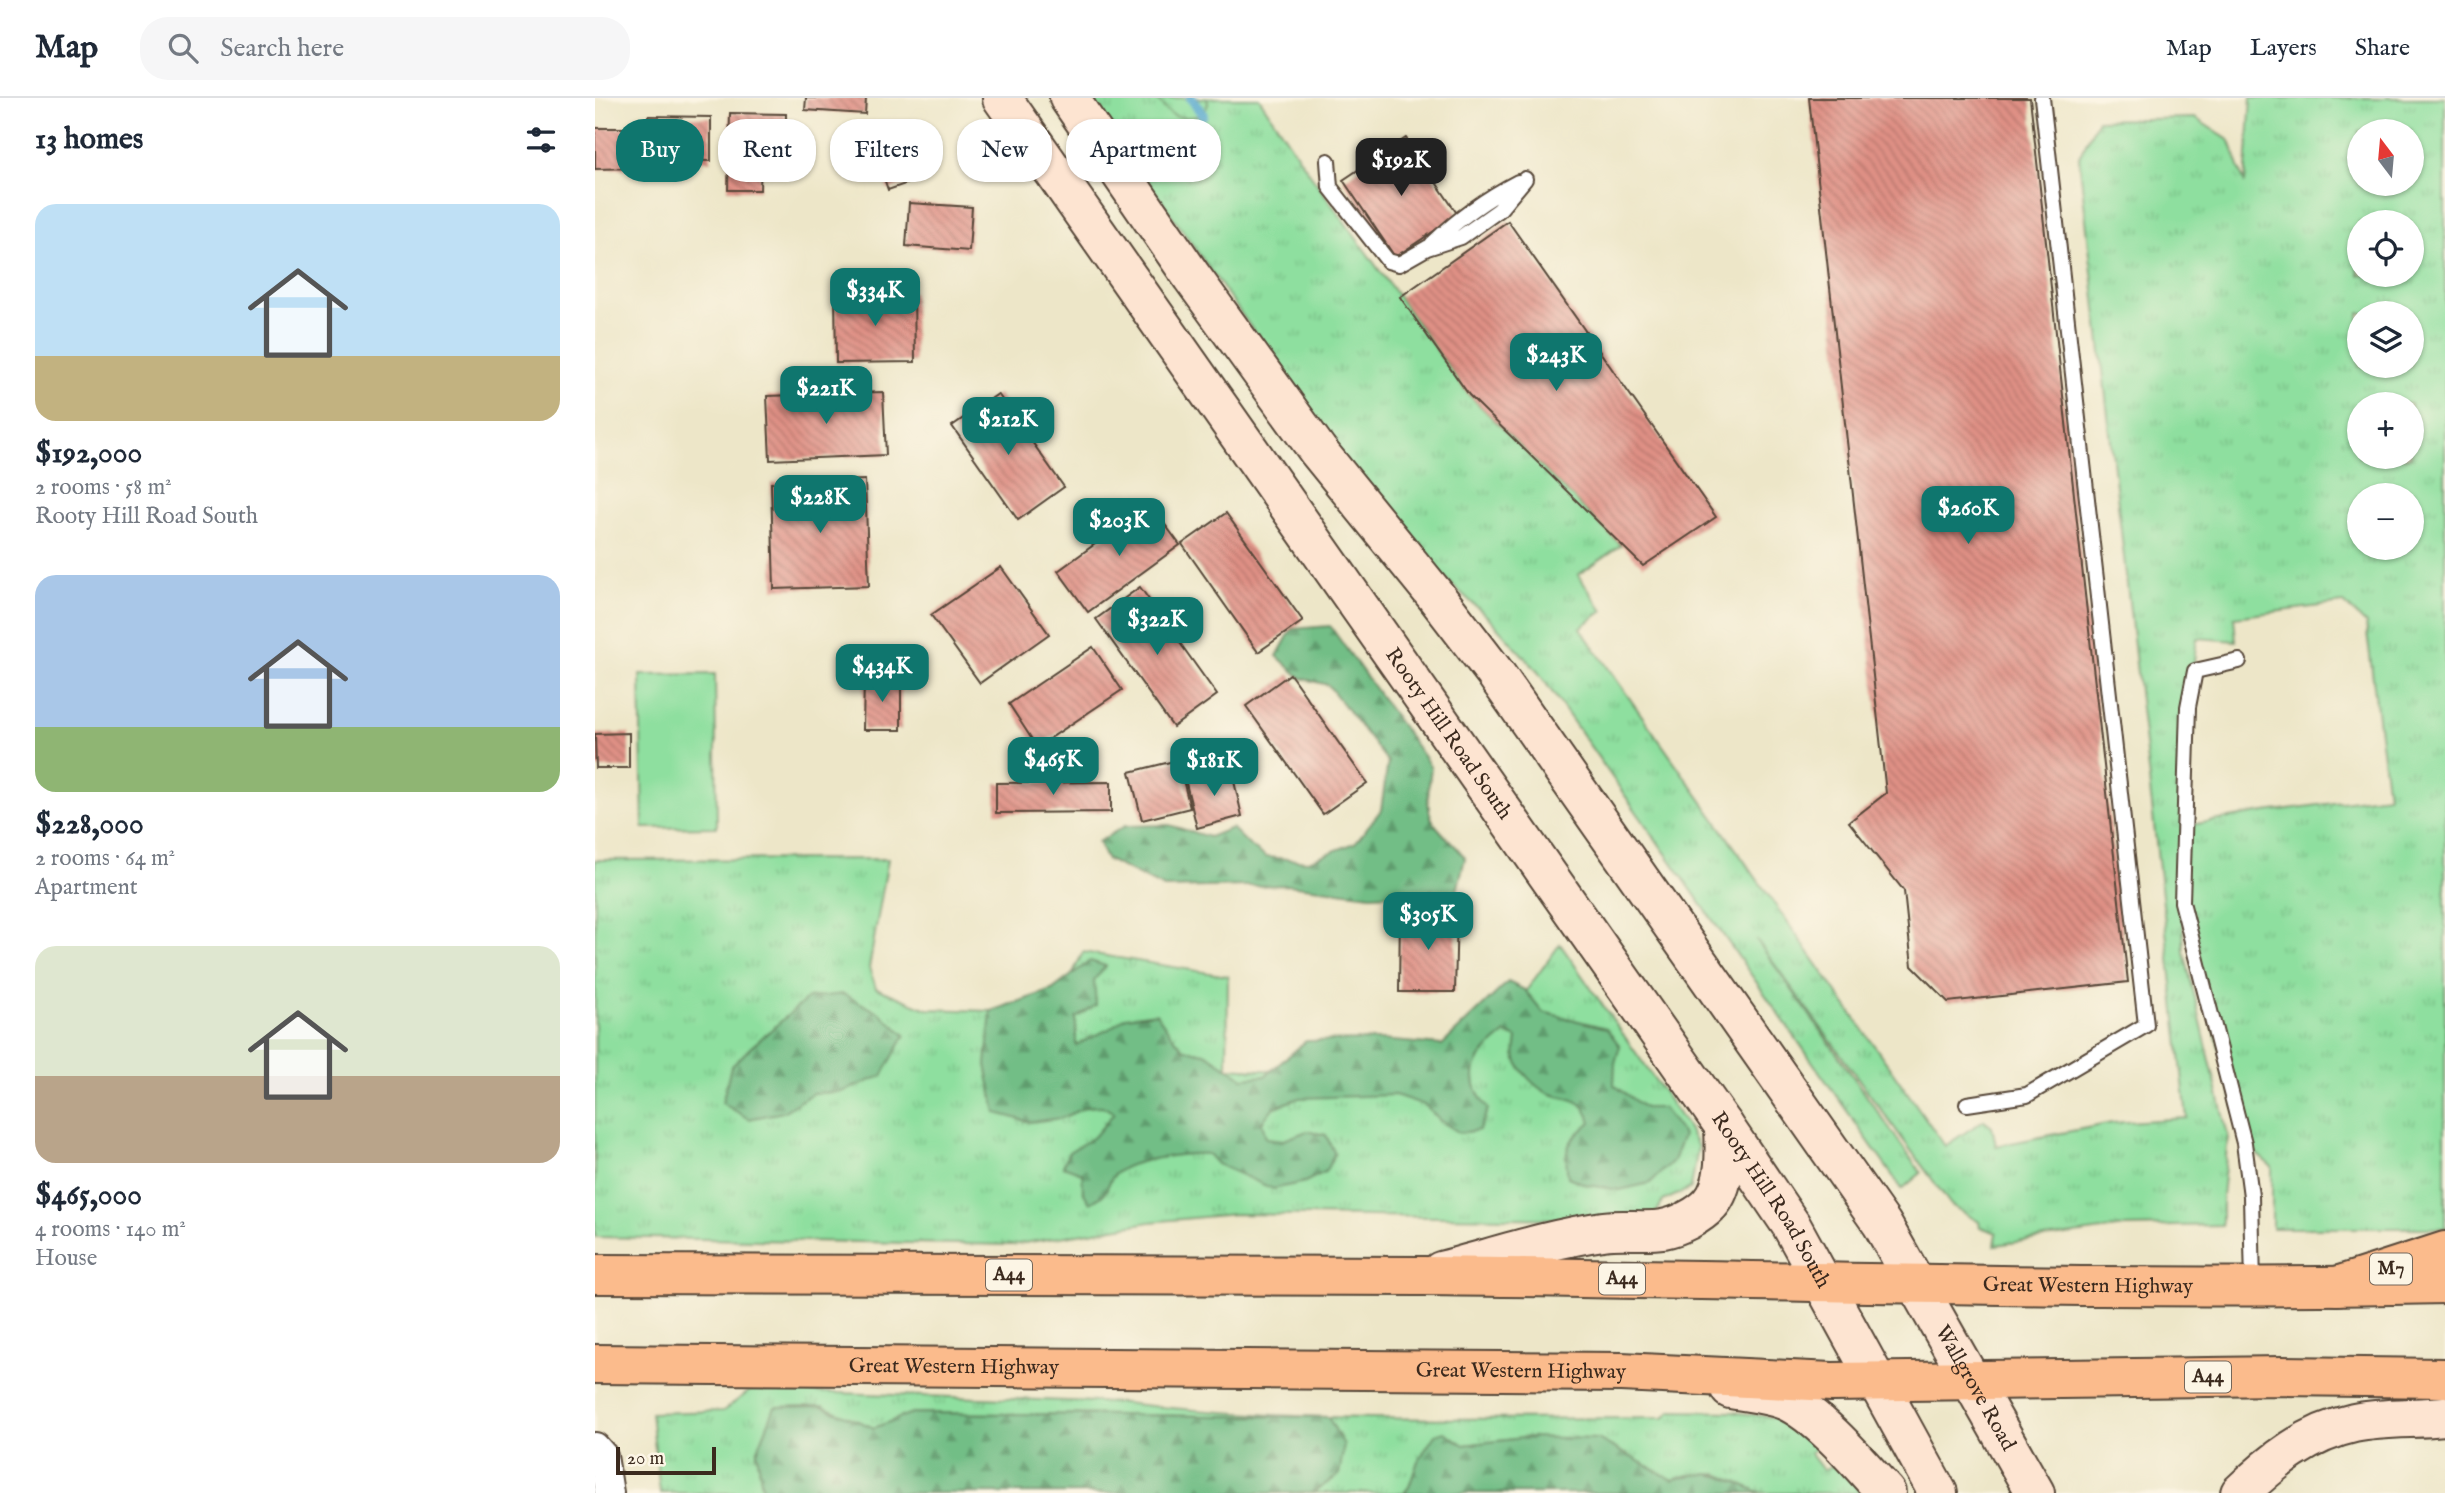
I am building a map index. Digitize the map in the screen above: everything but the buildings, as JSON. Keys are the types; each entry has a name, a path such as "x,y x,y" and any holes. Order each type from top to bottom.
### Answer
{"highway":[{"name":"M7","path":"2337,1286 2445,1251"},
{"name":"Great Western Highway","path":"595,1274 1422,1276 1822,1283 2253,1286 2445,1284"},
{"name":"Great Western Highway","path":"595,1364 1621,1372 1832,1382 2282,1376 2445,1378"}],"main road":[{"name":"Rooty Hill Road South","path":"1003,98 1724,1126 1791,1225 1878,1381"},
{"path":"1069,98 1199,288 1318,452 1495,673 1882,1224 1916,1283"},
{"path":"1422,1276 1566,1238 1607,1231 1663,1229 1682,1223 1711,1203 1718,1189 1724,1150 1724,1126"},
{"name":"Wallgrove Road","path":"1916,1283 2035,1493"},
{"path":"1621,1372 1786,1401 1815,1421 1885,1493"},
{"path":"1878,1381 1938,1493"},
{"path":"2241,1493 2283,1454 2326,1432 2353,1424 2445,1416"}],"street":[{"path":"595,1447 603,1456 609,1493"}],"lane":[{"path":"1967,1104 2027,1095 2146,1025 2042,98"},
{"path":"1328,161 1330,187 1388,261 1399,264 1427,248 1461,237 1499,210 1525,178"},
{"path":"2239,661 2195,671 2188,707 2182,902 2244,1143 2251,1196 2253,1286"}],"green space":[{"path":"1089,98 1156,98 1208,104 1207,98 1259,98 1310,174 1469,395 1621,545 1578,575 1603,611 1580,628 1945,1146 1984,1120 1992,1126 1996,1146 2112,1123 2187,1118 2079,157 2098,120 2195,118 2230,141 2245,184 2251,98 2445,98 2445,1228 2272,1228 2272,1167 2244,1143 2182,907 2184,952 2228,1136 2222,1225 2124,1227 1995,1245 1997,1233 1980,1227 1979,1222 1951,1205 1756,939 1921,1173 1902,1189 1538,672 1490,619 1427,562 1362,485 1148,182 1221,182 1221,119 1104,119","holes":["2344,603 2366,624 2388,796 2258,813 2185,826 2188,707 2197,638 2236,641 2234,617"]},
{"path":"1156,98 1207,98 1208,104 1203,115 1181,117 1171,114"},
{"path":"1330,626 1431,767 1428,799 1430,815 1465,858 1457,891 1371,895 1288,885 1164,888 1106,859 1098,842 1125,826 1169,825 1209,837 1232,828 1266,857 1308,861 1355,843 1381,810 1388,762 1328,685 1301,678 1277,656 1292,629"},
{"path":"715,674 717,827 643,828 640,675"},
{"path":"888,859 869,968 876,988 927,1009 991,1011 1052,990 1071,977 1083,952 1228,976 1227,1068 1460,1082 1560,944 1685,1123 1698,1147 1691,1188 1663,1201 1652,1220 1235,1214 1150,1222 1012,1245 595,1237 595,860"},
{"path":"1090,961 1106,966 1094,980 1096,1005 1076,1018 1076,1045 1109,1029 1126,1017 1156,1013 1184,1049 1205,1053 1243,1078 1265,1076 1306,1041 1380,1040 1442,1045 1508,982 1525,990 1543,1012 1606,1028 1620,1046 1615,1063 1614,1085 1645,1108 1663,1108 1683,1135 1673,1161 1650,1183 1620,1190 1587,1185 1568,1177 1567,1151 1572,1140 1591,1122 1588,1113 1574,1100 1548,1093 1529,1079 1516,1060 1517,1038 1506,1033 1487,1050 1476,1066 1475,1086 1488,1109 1479,1130 1460,1133 1439,1120 1425,1105 1395,1095 1299,1098 1273,1108 1262,1122 1266,1138 1284,1140 1307,1131 1326,1135 1335,1154 1325,1172 1305,1182 1273,1189 1217,1164 1208,1154 1173,1156 1133,1164 1122,1169 1111,1179 1105,1192 1090,1203 1083,1192 1082,1173 1063,1166 1069,1152 1094,1137 1114,1113 1102,1106 1086,1107 1062,1118 1030,1122 996,1113 986,1065 991,1011 1052,990"},
{"path":"843,994 880,1013 905,1035 882,1076 842,1092 813,1093 783,1112 749,1119 722,1103 731,1067 750,1048 808,998"},
{"path":"751,1390 1124,1403 1191,1410 1327,1417 912,1413 874,1428 822,1406 775,1407 757,1452 762,1487 769,1493 660,1493 651,1413 723,1411"},
{"path":"822,1406 874,1428 912,1413 1328,1417 1344,1445 1339,1475 1312,1493 769,1493 762,1487 757,1452 775,1407"},
{"path":"1671,1411 1732,1412 1786,1419 1823,1444 1810,1453 1823,1470 1840,1462 1868,1493 1761,1493 1718,1474 1688,1475 1673,1480 1638,1462 1531,1437 1464,1445 1418,1461 1409,1487 1404,1493 1312,1493 1339,1475 1327,1417 1664,1418"},
{"path":"1445,1432 1464,1445 1531,1437 1598,1439 1673,1480 1709,1474 1761,1493 1404,1493 1409,1487 1418,1461 1435,1435"}],"waterway":[{"path":"1191,98 1203,115"}]}
